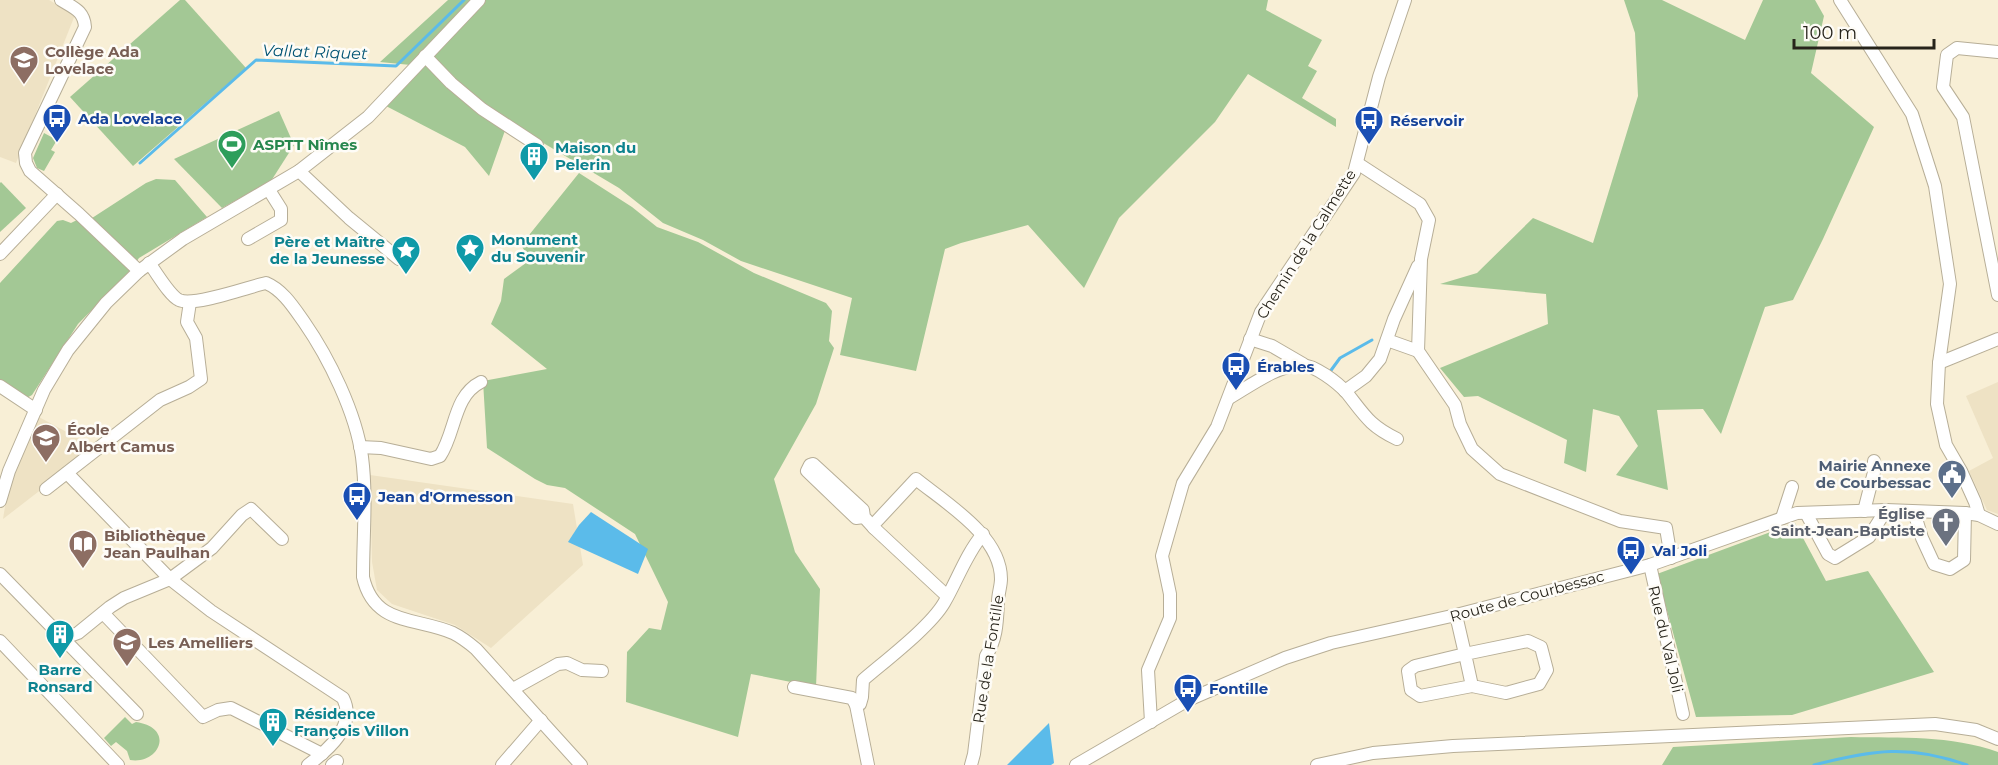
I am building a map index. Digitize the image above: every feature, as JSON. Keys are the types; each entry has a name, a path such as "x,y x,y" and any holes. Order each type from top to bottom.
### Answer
{"street":[{"path":"61,0 79,11 84,18 85,27 26,153 30,171 139,272"},
{"path":"0,501 9,471 44,390 68,350 106,303 149,263 183,239 299,171 368,117 479,0"},
{"name":"Chemin de la Calmette","path":"1151,722 1148,670 1170,618 1170,594 1162,556 1183,483 1217,427 1261,312 1354,173 1379,77 1405,0"},
{"path":"1840,0 1912,114 1935,186 1950,284 1936,392 1940,423 1946,445 1979,515"},
{"path":"1998,52 1957,48 1951,51 1947,55 1943,87 1963,117 1993,244 1998,295"},
{"path":"425,56 451,83 482,109 537,145"},
{"path":"1357,163 1420,204 1430,220 1421,259 1418,351"},
{"path":"299,171 349,218 403,259"},
{"path":"251,234 281,220 281,208 269,190"},
{"path":"0,254 57,194"},
{"path":"1345,391 1366,376 1380,359 1394,319 1421,259"},
{"path":"149,263 178,300 190,302 266,283 274,286 296,310 336,377 360,447 363,486 363,577 366,590 383,610 394,617 452,633 476,649 581,765"},
{"path":"46,489 160,400 201,379 196,338 187,322 190,302"},
{"path":"1250,339 1272,346 1324,374 1345,391 1363,416 1379,430 1397,439"},
{"path":"1939,363 1998,339"},
{"path":"1387,340 1418,351 1455,405 1460,424 1472,449 1500,474 1620,521 1665,528 1671,558"},
{"path":"1230,398 1260,380 1287,368 1303,364"},
{"path":"360,447 381,447 431,459 440,456 447,446 461,402 470,387 481,382"},
{"path":"0,386 36,410"},
{"path":"1864,511 1874,472 1874,461"},
{"path":"864,517 856,518 807,471 810,465 813,464 863,510 864,517 874,528 947,596"},
{"path":"67,473 170,579 211,611 343,698 347,707 343,729 336,742 308,765"},
{"name":"Rue de la Fontille","path":"874,528 875,523 916,480 983,534 995,553 1001,579 996,627 993,644 986,656 971,765"},
{"path":"1782,518 1792,488"},
{"path":"62,639 78,633 124,598 170,579 212,548 250,508 282,539"},
{"path":"1806,513 1828,554 1835,558 1869,537 1886,510"},
{"name":"Route de Courbessac","path":"1076,765 1188,700 1285,658 1331,642 1456,615 1650,565 1797,513 1886,510 1965,513 1979,515 1998,524"},
{"path":"1914,512 1922,538 1934,564 1950,569 1964,560 1965,513"},
{"path":"855,705 860,704 863,681 925,626 944,603 973,548 983,534"},
{"name":"Rue du Val Joli","path":"1650,565 1683,714"},
{"path":"0,574 136,714"},
{"path":"103,613 203,717 218,710 231,708 322,754"},
{"path":"1456,615 1472,686"},
{"path":"1528,640 1541,647 1547,670 1539,684 1506,693 1472,686 1420,696 1411,690 1408,671 1415,666 1528,640"},
{"path":"0,641 118,765"},
{"path":"513,689 558,664 567,663 582,670 602,671"},
{"path":"794,687 852,698 868,765"},
{"path":"502,765 541,720"},
{"path":"1317,765 1373,753 1453,746 1935,724 1976,730 1998,739"}],"shaded area":[{"name":"Collège Ada Lovelace","path":"0,0 49,0 75,15 16,163 0,157"},
{"path":"1998,382 1998,514 1987,510 1969,471 1993,458 1966,396"},
{"name":"École Albert Camus","path":"39,417 85,442 91,451 3,519 10,476"},
{"path":"370,475 573,504 583,565 491,648 455,625 392,604 377,590 372,562"}],"green space":[{"path":"180,0 185,0 246,68 133,166 70,97"},
{"path":"448,0 1268,0 1266,10 1322,40 1308,66 1317,71 1302,98 1336,119 1336,127 1248,74 1215,122 1119,218 1084,288 1028,225 945,249 916,371 840,355 852,298 741,261 703,240 663,223 619,188 508,122 489,176 465,147 386,106 421,66 380,62"},
{"path":"1624,0 1662,0 1745,40 1763,0 1815,0 1824,16 1811,73 1874,127 1793,300 1765,307 1721,434 1703,409 1657,410 1668,490 1616,475 1638,446 1619,416 1593,409 1586,472 1564,463 1567,440 1478,396 1464,397 1440,368 1548,324 1546,294 1440,284 1477,273 1533,218 1593,243 1638,96 1635,33"},
{"name":"ASPTT Nîmes","path":"279,111 294,145 271,181 222,208 174,159"},
{"path":"44,133 57,140 51,150 55,152 44,171 37,168 33,158"},
{"path":"579,173 632,207 657,227 698,242 754,273 826,303 832,311 829,341 834,348 816,404 774,479 795,552 820,589 816,687 751,674 738,737 626,702 627,652 649,628 661,630 668,602 635,534 565,488 547,485 535,479 487,448 483,381 547,369 491,324 501,301 504,279 530,260 521,245"},
{"path":"156,179 175,180 207,217 139,258 128,273 78,324 32,395 25,399 0,381 0,283 57,221 63,220 71,223 79,219 89,220 146,183"},
{"path":"0,183 26,208 0,232"},
{"path":"1795,523 1826,581 1868,571 1934,672 1792,715 1696,717 1657,574"},
{"path":"125,717 132,724 136,722 156,731 159,745 149,757 130,760 127,751 116,742 111,746 104,738"},
{"path":"1851,737 1925,738 1962,743 1998,752 1998,765 1662,765 1673,747"}],"water":[{"path":"591,512 648,549 638,574 568,542"},
{"path":"1049,723 1054,763 1051,765 1007,765"}],"waterway":[{"name":"Vallat Riquet","path":"140,163 256,60 396,66 464,0"},
{"path":"1329,373 1340,358 1372,340"},
{"path":"1814,765 1854,756 1890,752 1927,754 1967,765"}],"place":[{"name":"Collège Ada Lovelace","path":"24,86"},
{"name":"Ada Lovelace","path":"57,144"},
{"name":"Réservoir","path":"1369,146"},
{"name":"ASPTT Nîmes","path":"232,170"},
{"name":"Maison du Pelerin","path":"534,182"},
{"name":"Monument du Souvenir","path":"470,274"},
{"name":"Père et Maître de la Jeunesse","path":"406,276"},
{"name":"Érables","path":"1236,392"},
{"name":"École Albert Camus","path":"46,464"},
{"name":"Mairie Annexe de Courbessac","path":"1952,500"},
{"name":"Jean d'Ormesson","path":"357,522"},
{"name":"Église Saint-Jean-Baptiste","path":"1946,548"},
{"name":"Bibliothèque Jean Paulhan","path":"83,570"},
{"name":"Val Joli","path":"1631,576"},
{"name":"Barre Ronsard","path":"60,660"},
{"name":"Les Amelliers","path":"127,668"},
{"name":"Fontille","path":"1188,714"},
{"name":"Résidence François Villon","path":"273,748"}]}
